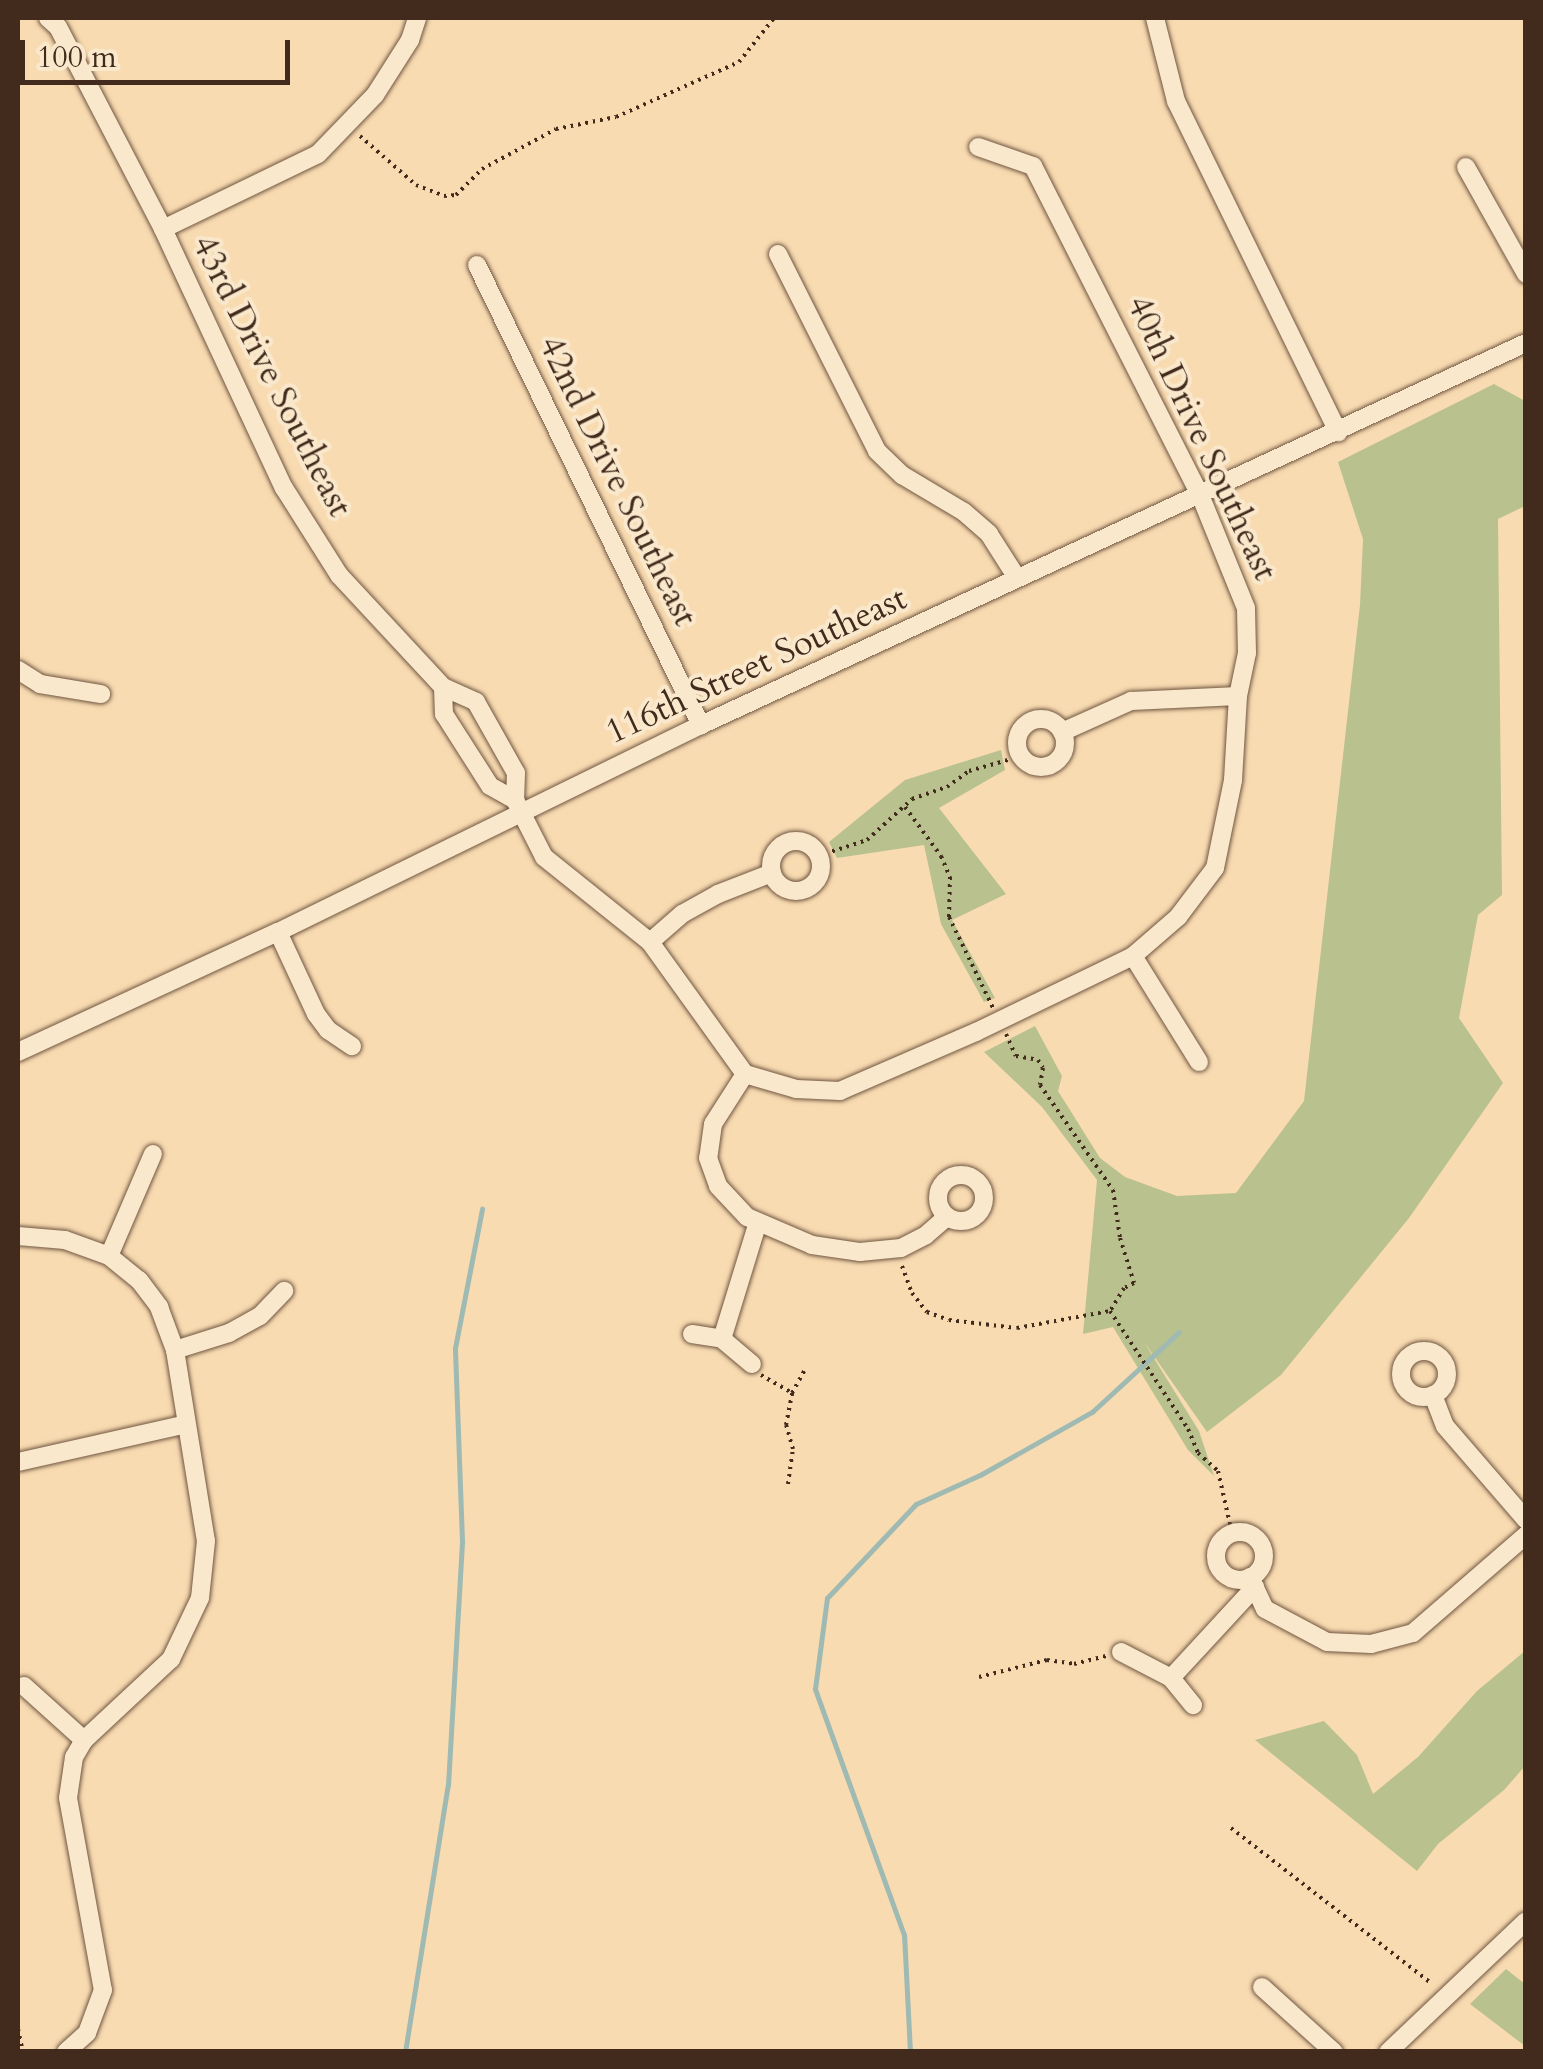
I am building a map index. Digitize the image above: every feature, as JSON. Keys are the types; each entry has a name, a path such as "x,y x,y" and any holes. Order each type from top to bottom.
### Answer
{"street":[{"name":"43rd Drive Southeast","path":"48,18 58,27 163,229 293,502 339,575 443,687 476,702 516,773 518,807 544,857 650,942 745,1074"},
{"path":"163,229 318,154 375,95 410,40 416,18"},
{"path":"1156,18 1176,101 1338,432"},
{"name":"40th Drive Southeast","path":"745,1074 796,1090 840,1091 1133,956 1178,917 1215,868 1232,780 1238,696 1247,652 1246,608 1201,497 1033,166 978,147"},
{"path":"1466,167 1526,274"},
{"path":"778,254 877,451 902,475 964,512 990,534 1017,578"},
{"name":"42nd Drive Southeast","path":"477,265 701,725"},
{"name":"116th Street Southeast","path":"18,1052 278,932 518,807 1201,497 1526,343"},
{"path":"18,670 40,684 100,694"},
{"name":"43rd Drive Southeast","path":"443,687 444,714 490,786 518,807"},
{"path":"1062,732 1130,701 1238,696"},
{"path":"1047,720 1062,732 1064,749 1053,763 1036,766 1022,756 1018,739 1030,722 1047,720"},
{"path":"805,843 818,856 819,874 807,888 786,889 772,873 773,855 784,844 805,843"},
{"path":"650,942 682,914 718,894 772,873"},
{"path":"278,932 316,1014 328,1030 352,1046"},
{"path":"1133,956 1199,1062"},
{"path":"745,1074 712,1124 708,1158 718,1186 748,1217 812,1245 860,1252 900,1248 926,1235 947,1217"},
{"path":"109,1256 153,1154"},
{"path":"722,1340 758,1222"},
{"path":"18,1236 65,1240 109,1256 139,1280 159,1308 175,1350 206,1541 200,1598 171,1659 84,1740 74,1758 68,1798 102,1968 99,2011 87,2033 66,2052"},
{"path":"175,1350 229,1332 260,1316 284,1290"},
{"path":"692,1334 722,1340 752,1364"},
{"path":"1432,1395 1445,1426 1526,1520"},
{"path":"18,1462 186,1424"},
{"path":"1171,1678 1253,1582 1261,1567 1262,1549 1252,1535 1232,1534 1218,1545 1218,1565 1230,1578 1253,1582"},
{"path":"1253,1582 1265,1610 1326,1642 1372,1644 1413,1633 1526,1535"},
{"path":"1121,1652 1171,1678 1194,1705"},
{"path":"24,1686 84,1740"},
{"path":"1388,2052 1526,1921"},
{"path":"1262,1987 1334,2052"}],"path":[{"path":"347,124 416,185 444,196 456,195 482,168 556,129 616,117 739,62 774,18"},
{"path":"818,856 867,840 904,806 969,771 1022,756"},
{"path":"900,1248 912,1293 927,1312 949,1320 1017,1328 1110,1310 1124,1288 1134,1283 1120,1238 1118,1202 1040,1085 1043,1068 1031,1056 1016,1056 949,917 950,877 940,856 904,806"},
{"path":"1110,1310 1198,1453 1218,1472 1232,1534"},
{"path":"752,1364 764,1378 792,1393"},
{"path":"788,1484 793,1449 786,1425 792,1393 805,1370"},
{"path":"979,1677 1046,1660 1074,1664 1121,1652"},
{"path":"1232,1828 1448,1996"},
{"path":"18,2029 23,2052"}],"green space":[{"path":"1494,384 1525,401 1525,506 1498,519 1502,895 1478,915 1459,1018 1503,1083 1409,1218 1281,1375 1207,1432 1144,1342 1199,1431 1214,1476 1188,1450 1113,1327 1083,1334 1097,1180 1042,1107 984,1052 1035,1026 1062,1076 1058,1091 1100,1158 1125,1177 1177,1196 1236,1193 1304,1101 1360,605 1363,539 1338,462"},
{"path":"1001,750 1005,770 939,808 1006,894 952,920 995,998 984,1002 941,924 924,845 837,858 829,842 905,780"},
{"path":"1525,1651 1525,1766 1504,1790 1438,1844 1417,1871 1255,1740 1324,1721 1357,1755 1373,1794 1418,1757 1477,1691"},
{"path":"1506,1969 1525,1984 1525,2046 1470,2004"}],"waterway":[{"path":"405,2052 448,1785 462,1541 455,1348 482,1209"},
{"path":"910,2052 904,1935 815,1689 827,1598 916,1504 980,1475 1092,1412 1179,1332"}]}
